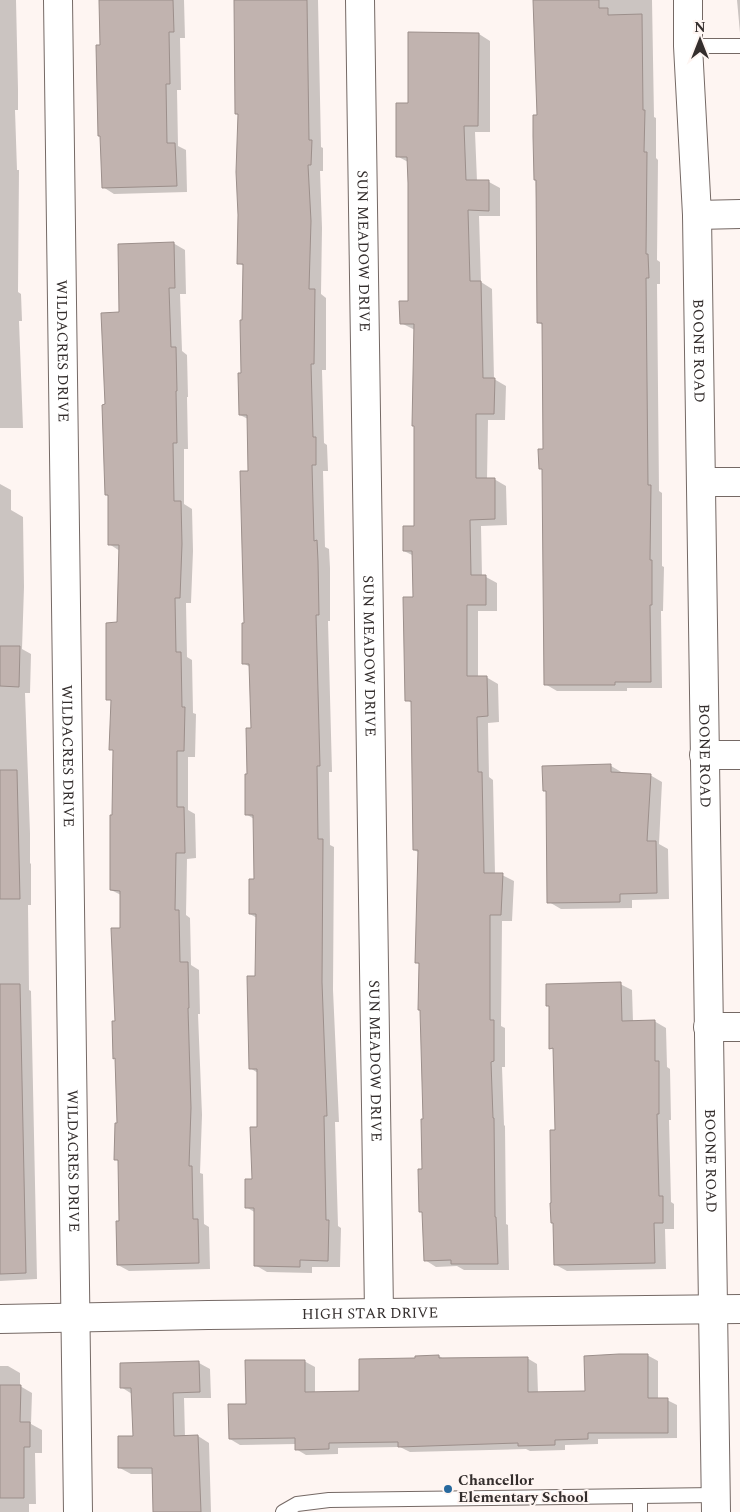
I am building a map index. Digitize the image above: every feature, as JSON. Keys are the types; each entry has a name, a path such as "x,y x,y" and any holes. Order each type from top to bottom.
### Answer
{"street":[{"name":"WILDACRES DRIVE","path":"58,0 78,1512"},
{"name":"SUN MEADOW DRIVE","path":"360,0 379,1313"},
{"name":"BOONE ROAD","path":"688,0 688,46 697,215 716,1503"},
{"path":"697,215 740,214"},
{"path":"701,482 740,482"},
{"path":"704,755 740,755"},
{"path":"708,1027 740,1027"},
{"name":"HIGH STAR DRIVE","path":"0,1319 740,1310"}],"lane":[{"path":"688,46 740,46"},
{"path":"640,1496 640,1512"},
{"path":"283,1512 297,1504 329,1500 640,1496 716,1503"}],"building":[{"path":"99,0 173,0 174,32 169,32 170,84 166,84 167,143 175,143 177,186 102,188 100,136 98,136 96,45 100,45"},
{"path":"234,0 307,0 309,140 312,140 311,165 308,165 311,221 309,289 315,289 314,364 311,364 313,437 316,437 316,465 312,465 314,541 317,540 319,615 316,615 320,766 317,766 318,839 323,839 322,982 327,1116 324,1116 326,1220 329,1220 328,1261 300,1260 300,1267 254,1266 254,1208 245,1208 245,1179 252,1179 250,1127 257,1127 257,1069 249,1069 247,976 255,976 256,914 249,914 249,879 254,879 253,815 245,815 245,774 247,774 246,728 251,728 249,664 242,664 242,623 244,623 240,471 248,471 247,415 239,415 238,373 241,373 240,320 242,320 243,264 237,264 238,215 236,172 238,114 235,114"},
{"path":"533,0 599,0 599,8 608,8 608,15 642,14 643,110 645,110 644,152 647,152 646,254 648,254 649,278 646,278 648,485 651,485 650,560 652,560 652,605 650,605 651,682 615,682 615,685 544,685 542,469 539,469 538,449 543,449 542,323 537,323 536,180 534,180 533,115 537,115"},
{"path":"408,32 479,33 478,126 464,126 466,180 489,180 489,211 468,210 470,281 481,281 483,378 495,378 494,414 476,414 476,478 495,478 495,519 470,520 471,575 486,575 486,605 467,605 467,676 487,676 488,716 477,717 478,772 482,772 484,873 503,873 501,915 490,915 490,1020 494,1020 494,1061 491,1062 498,1264 451,1264 451,1260 424,1261 422,1212 419,1212 418,1169 422,1169 421,1119 423,1119 420,1010 418,1010 419,963 415,963 418,850 413,850 411,701 405,701 403,597 413,597 412,551 403,551 403,526 414,526 414,426 412,426 414,324 400,324 399,301 408,301 408,183 407,157 396,157 396,103 408,103"},
{"path":"174,242 175,288 169,288 171,347 176,347 177,443 173,443 174,501 181,501 182,544 180,598 175,598 176,652 181,652 182,707 185,707 184,751 177,751 177,807 184,807 185,853 176,853 175,910 179,910 180,962 188,962 191,1108 189,1166 192,1166 193,1219 198,1219 199,1263 117,1265 116,1221 119,1221 118,1160 114,1160 115,1123 117,1123 115,1058 113,1059 112,1021 115,1021 111,928 120,928 120,891 110,890 110,815 112,815 113,750 109,750 111,700 106,700 106,623 117,622 119,545 108,545 108,495 105,495 102,405 105,404 101,313 119,312 118,244"},
{"path":"0,646 20,646 19,687 0,686"},
{"path":"611,764 611,772 651,774 647,841 656,841 657,893 620,894 620,902 547,903 546,791 543,791 542,766"},
{"path":"0,770 17,770 20,899 0,899"},
{"path":"621,982 622,1021 655,1020 655,1061 659,1061 659,1114 657,1114 659,1196 663,1196 663,1223 654,1223 655,1263 554,1265 553,1223 551,1223 550,1203 550,1130 555,1130 553,1048 549,1049 549,1006 546,1006 546,984"},
{"path":"0,984 20,984 26,1273 0,1274"},
{"path":"648,1354 648,1398 668,1398 668,1433 588,1433 588,1439 555,1440 555,1445 518,1446 518,1443 398,1447 398,1442 329,1443 329,1449 295,1450 295,1438 229,1439 228,1404 246,1404 245,1360 305,1360 305,1392 359,1391 359,1359 415,1358 415,1356 439,1355 439,1358 528,1357 528,1392 585,1391 584,1356"},
{"path":"199,1361 200,1392 173,1393 174,1436 198,1435 201,1512 153,1512 152,1468 118,1468 118,1436 133,1436 131,1388 120,1388 120,1363"},
{"path":"0,1385 21,1385 20,1422 30,1422 30,1447 24,1447 24,1498 0,1498"}],"place":[{"name":"Chancellor Elementary School","path":"448,1489"}]}
